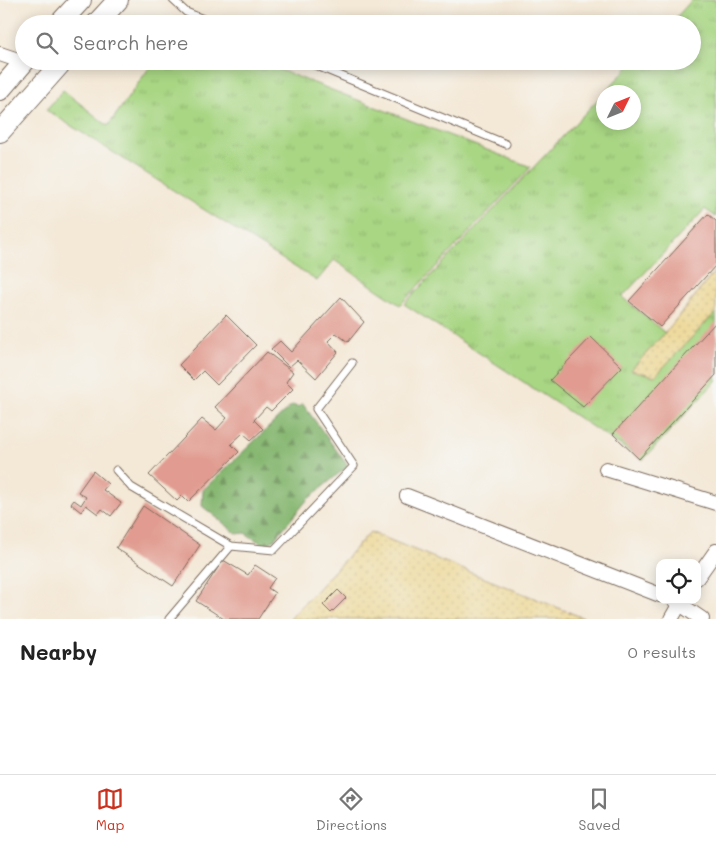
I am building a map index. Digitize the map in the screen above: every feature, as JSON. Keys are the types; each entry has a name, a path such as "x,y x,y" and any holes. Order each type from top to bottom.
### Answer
{"street":[{"path":"67,15 81,0"},
{"path":"104,15 118,0"},
{"path":"0,54 15,59"},
{"path":"0,90 18,70"},
{"path":"0,132 55,70"},
{"path":"606,469 716,503"},
{"path":"407,496 656,593"},
{"path":"701,572 715,553"},
{"path":"671,619 678,604"},
{"path":"683,604 702,619"}],"lane":[{"path":"173,0 186,12 193,15"},
{"path":"328,70 506,144"},
{"path":"116,470 131,487 231,546 274,550 354,466 316,409 352,363"},
{"path":"169,619 231,546"}],"green space":[{"path":"692,0 716,0 716,217 705,209 622,297 665,333 632,369 654,376 716,312 716,381 643,460 404,304 596,101 596,130 641,130 641,85 612,85 626,70 701,70 701,15 678,15"},
{"path":"148,70 280,70 531,167 400,305 334,260 317,281 46,110 63,90 108,126"},
{"path":"302,403 348,466 308,499 273,541 264,545 245,533 237,534 202,506 203,490 292,405 298,407"}],"sand":[{"path":"716,270 716,312 655,376 631,370 665,333"},
{"path":"370,532 586,619 290,619"}],"building":[{"path":"708,214 716,221 716,265 660,327 629,301"},
{"path":"341,297 364,322 348,342 336,333 328,341 338,352 316,378 297,360 289,367 271,349 280,341 291,352"},
{"path":"226,315 256,345 217,385 203,371 194,380 179,365"},
{"path":"716,322 716,375 639,459 613,434"},
{"path":"591,337 622,367 583,407 550,380"},
{"path":"267,352 293,372 286,382 293,389 271,411 266,407 254,420 263,429 251,440 243,433 231,444 239,452 188,502 182,496 177,501 149,475 202,419 216,430 227,418 215,407"},
{"path":"93,471 108,484 103,490 121,503 111,516 102,509 98,514 86,505 81,512 71,504 74,500 81,505 86,497 78,492"},
{"path":"143,506 200,545 173,586 116,548"},
{"path":"223,560 248,575 255,565 275,578 268,588 275,593 258,619 224,619 196,601"},
{"path":"338,590 346,598 331,613 323,605"}]}
